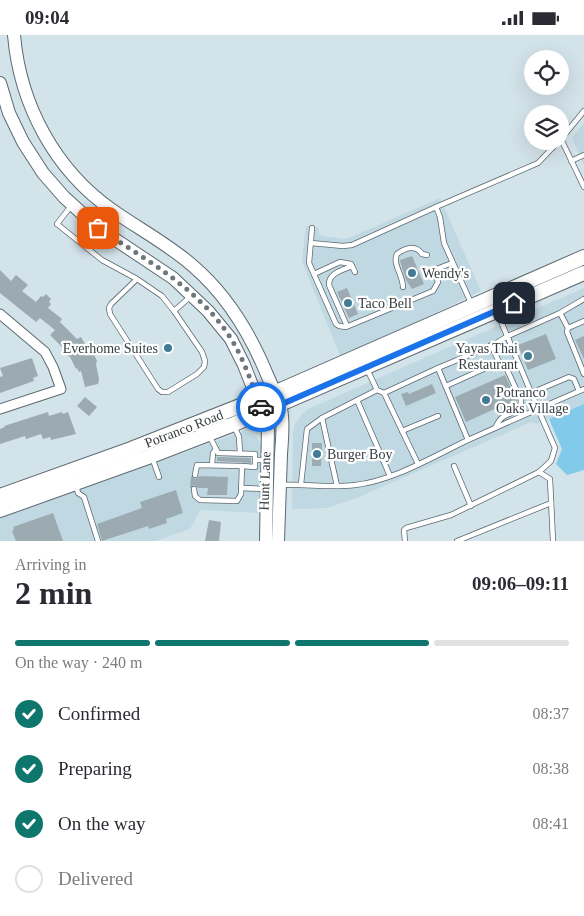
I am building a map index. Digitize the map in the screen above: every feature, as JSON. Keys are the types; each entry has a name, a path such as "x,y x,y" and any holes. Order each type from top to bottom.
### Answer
{"main road":[{"name":"Hunt Lane","path":"14,35 20,75 34,116 53,149 72,174 87,190 111,209 172,249 210,282 247,331 277,399 282,424 278,541"},
{"name":"Hunt Lane","path":"0,83 9,113 29,152 48,179 72,205 98,228 163,270 192,295 227,333 241,358 268,428 262,460 267,489 266,541"},
{"path":"72,205 87,190"},
{"name":"Potranco Road","path":"0,510 75,484 149,450 261,406 472,307 584,257"},
{"path":"497,311 497,306 500,303 548,281 562,267"},
{"name":"Potranco Road","path":"277,399 366,368 584,273"},
{"path":"405,351 408,345 416,340 472,313 472,307"},
{"name":"Potranco Road","path":"0,496 131,449 149,450 209,434 234,424 261,406"},
{"path":"75,484 76,476 113,462 131,449"},
{"path":"0,502 35,490 59,476"},
{"path":"267,510 273,513 272,541"}],"street":[{"path":"0,314 45,352 50,359 61,389 0,409"}],"lane":[{"path":"569,129 584,111"},
{"path":"311,243 352,245 538,163 550,150"},
{"path":"565,150 584,187"},
{"path":"571,161 584,155"},
{"path":"72,205 57,224 102,260 137,279 162,296 202,352 205,361 204,367 197,374 168,392 162,392 158,389 110,315 109,308 111,304 137,279"},
{"path":"436,207 440,217 444,243 472,307"},
{"path":"312,228 309,263 336,324 343,327 433,291 438,282 434,270 452,263"},
{"path":"403,287 403,279 396,262 397,254 414,247 420,250 422,254 427,255"},
{"path":"314,274 340,262 347,263 355,271"},
{"path":"347,326 328,281 332,275 352,266"},
{"path":"174,311 192,295"},
{"path":"384,393 560,313 584,299"},
{"path":"405,541 404,531 406,528 451,515 471,506 539,472 551,461 555,449 497,311"},
{"path":"560,313 568,328 567,332 584,374"},
{"path":"568,328 584,321"},
{"path":"491,345 499,363"},
{"path":"446,386 499,363 505,365 521,400 521,406 517,411 502,417 494,428"},
{"path":"366,368 377,390 384,393 418,464"},
{"path":"438,368 468,440"},
{"path":"280,485 301,484 337,487 356,485 390,476 582,390 574,379 569,377 531,393"},
{"path":"301,484 308,429 322,418 377,390"},
{"path":"357,401 390,476"},
{"path":"402,431 438,416"},
{"path":"322,418 337,487"},
{"path":"234,424 239,437 240,453"},
{"path":"194,475 197,465 255,467 262,460 255,454 218,453 209,434"},
{"path":"212,465 213,453 216,449"},
{"path":"149,450 159,477"},
{"path":"194,489 195,496 200,500 237,501 240,497 242,466"},
{"path":"454,466 471,506"},
{"path":"539,472 550,479 553,541"},
{"path":"75,484 78,493 84,497 98,541"},
{"path":"241,488 267,489"},
{"path":"458,541 551,503"}],"shaded area":[{"path":"584,123 584,165 572,138"},
{"path":"440,198 481,291 341,358 302,261 306,226 318,227 319,234 323,236 344,239"},
{"path":"584,288 584,404 536,424 531,422 354,499 327,508 292,509 293,434 295,424 308,409"},
{"path":"584,404 584,470 567,475 556,464 562,449 549,419"},
{"path":"244,431 257,437 261,445 260,513 200,510 190,529 155,541 0,541 0,518"}],"building":[{"name":"Wendy's","path":"412,256 424,284 412,289 406,280 400,260"},
{"path":"0,270 11,281 16,275 28,285 22,291 36,302 41,296 43,297 46,294 51,299 49,302 51,304 48,308 62,319 60,322 77,339 81,337 89,351 92,350 97,361 98,384 85,387 81,371 79,372 76,369 70,357 50,335 55,330 40,318 36,322 0,293"},
{"name":"Taco Bell","path":"347,288 358,314 349,318 337,292"},
{"path":"546,334 556,359 528,370 518,345"},
{"path":"584,336 584,359 575,340"},
{"path":"32,358 38,376 33,378 34,381 0,393 0,377 3,376 0,368"},
{"name":"Potranco Oaks Village","path":"505,375 517,401 515,407 511,409 508,403 466,422 455,397"},
{"path":"432,384 436,393 406,406 401,394 408,392 409,394"},
{"path":"85,397 97,407 89,416 77,406"},
{"path":"48,412 49,416 68,412 76,434 51,440 50,437 43,439 41,434 26,439 25,436 0,444 0,429 4,426"},
{"name":"Burger Boy","path":"312,443 322,443 321,466 312,466"},
{"path":"217,457 251,458 251,463 217,461"},
{"path":"191,476 195,479 199,476 228,477 227,495 207,495 208,488 198,488 194,485 190,488"},
{"path":"176,490 183,513 166,519 167,523 149,529 148,526 102,541 97,524 142,508 140,502"},
{"path":"53,513 63,541 16,541 12,531 14,530 13,527"},
{"path":"209,520 221,522 219,541 205,541"}],"way so far":[{"path":"98,228 163,270 218,321 236,348 261,407"}],"place":[{"name":"Wendy's","path":"412,273"},
{"name":"Taco Bell","path":"348,303"},
{"name":"Everhome Suites","path":"168,348"},
{"name":"Yayas Thai Restaurant","path":"528,356"},
{"name":"Potranco Oaks Village","path":"486,400"},
{"name":"Burger Boy","path":"317,454"}],"route":[{"path":"261,407 263,412 514,303"}]}
